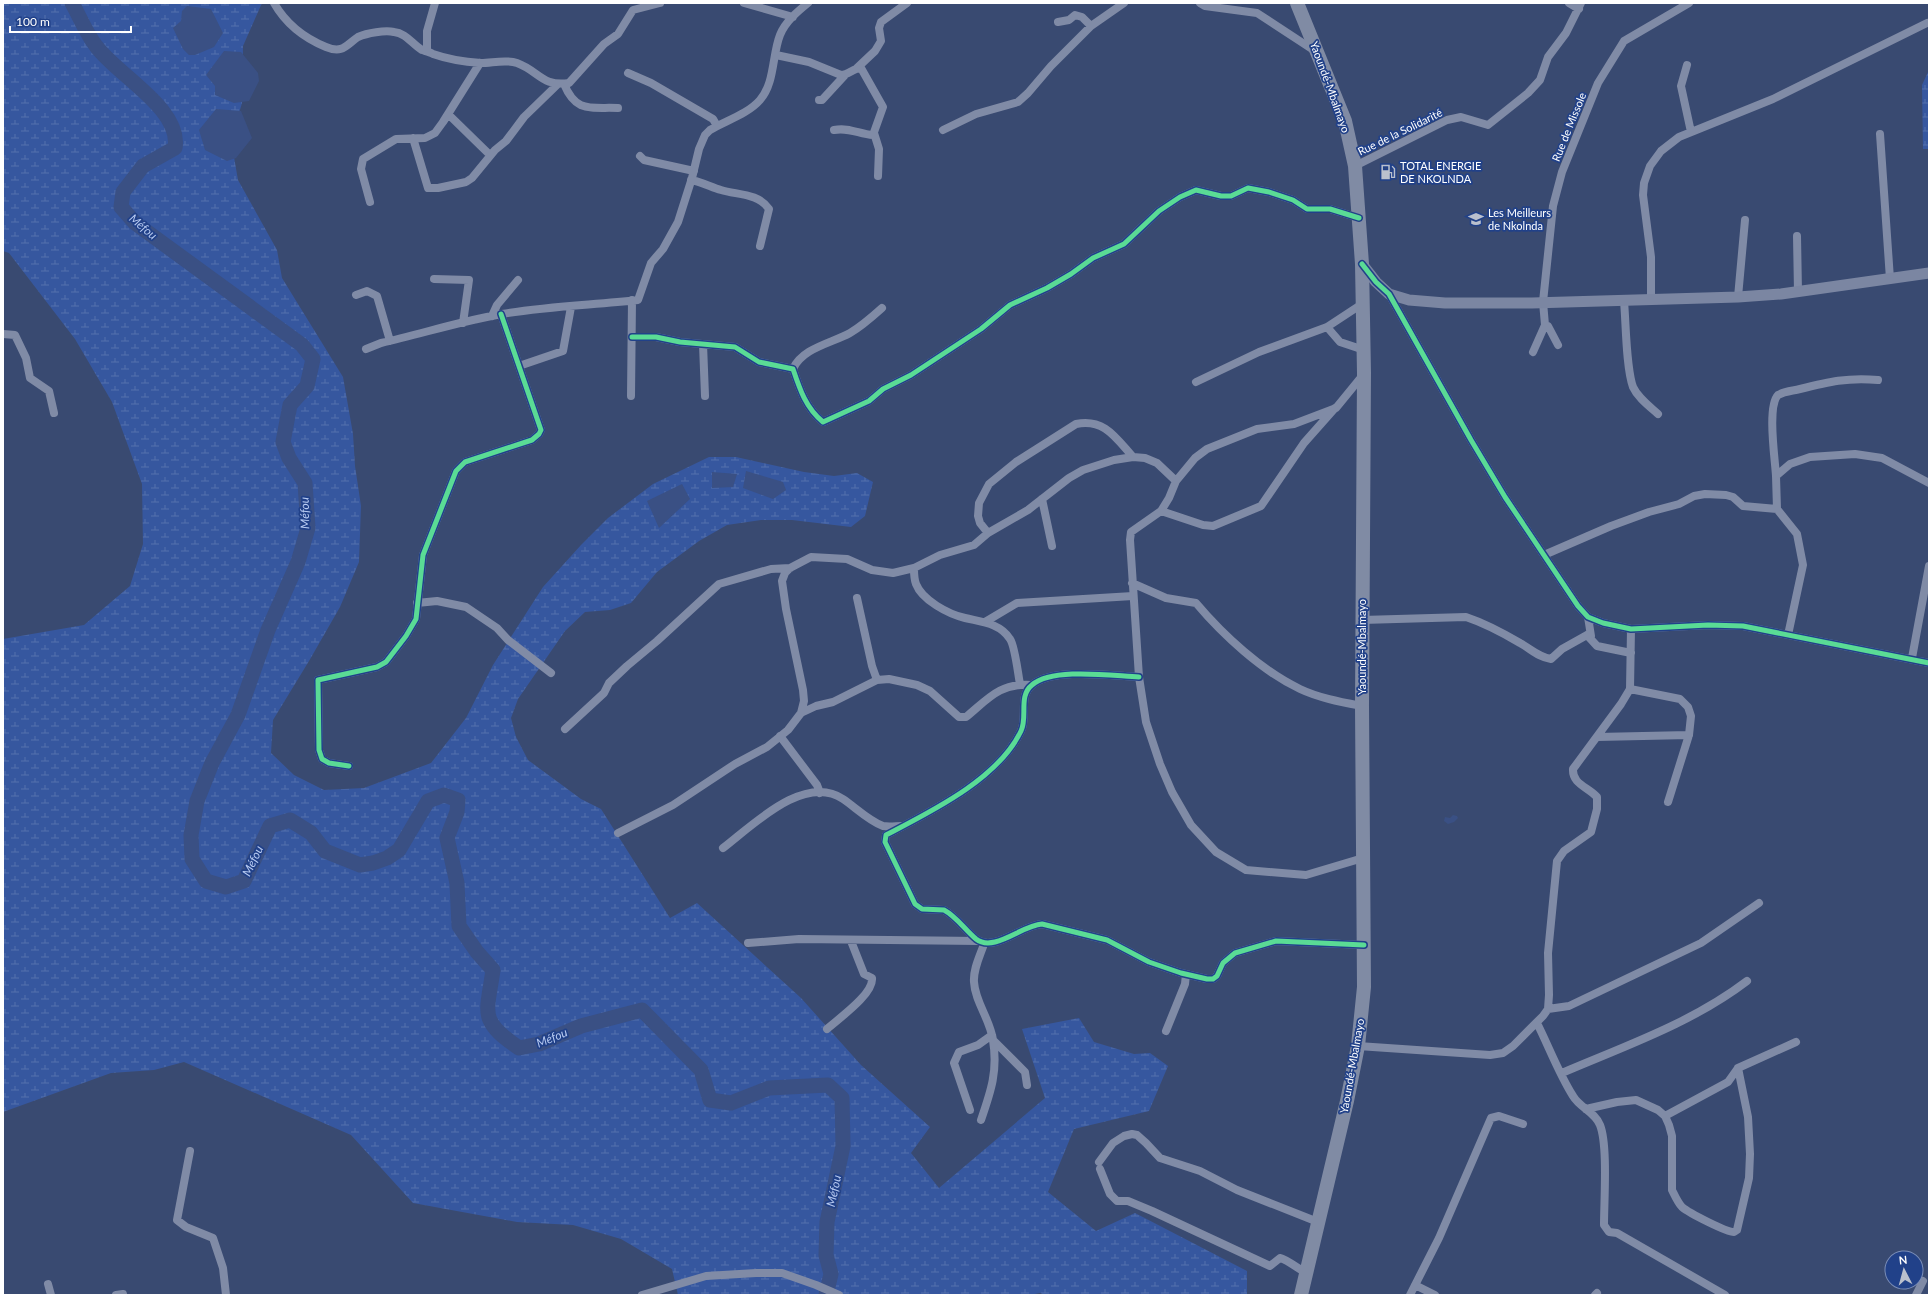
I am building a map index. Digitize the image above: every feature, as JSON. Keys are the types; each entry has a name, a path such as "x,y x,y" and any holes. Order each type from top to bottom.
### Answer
{"highway":[{"name":"Yaoundé-Mbalmayo","path":"1297,3 1345,122 1355,166 1360,218 1364,350 1362,620 1364,987 1358,1046 1347,1101 1301,1295"}],"street":[{"path":"274,3 280,14 297,32 336,50 344,48 359,37 375,33 394,32 404,35 422,50 439,56 480,63 507,61 517,63 545,80 561,84 569,83 604,44 618,34 633,10 660,3"},
{"path":"427,51 427,31 435,3"},
{"path":"744,3 793,16"},
{"path":"366,349 390,341 501,314 538,309 638,300 651,263 662,249 678,222 694,172 699,150 705,135 717,126 749,109 760,100 766,90 780,36 787,23 808,3"},
{"path":"819,100 822,100 845,75 857,68 876,50 881,41 881,22 907,3"},
{"path":"943,130 976,114 1018,102 1028,94 1051,66 1091,26 1124,3"},
{"path":"1200,3 1205,6 1257,13 1318,52"},
{"path":"1569,3 1580,6"},
{"name":"Rue de Missole","path":"1545,325 1544,302 1553,206 1562,172 1598,83 1624,41 1689,3"},
{"name":"Rue de la Solidarité","path":"1355,166 1447,120 1461,117 1488,125 1528,93 1540,80 1548,57 1566,33 1580,6"},
{"path":"1058,22 1069,20 1075,15 1082,17 1091,26"},
{"path":"1651,300 1651,257 1643,194 1644,183 1650,166 1661,151 1679,137 1773,99 1927,23"},
{"path":"776,55 809,62 845,75"},
{"path":"370,202 361,168 363,159 396,139 425,138 435,133 480,63"},
{"path":"1687,65 1681,86 1691,132"},
{"path":"857,68 861,68 883,107 874,133 879,149 878,176"},
{"path":"628,73 651,83 713,119 717,126"},
{"path":"561,84 570,98 580,105 618,108"},
{"path":"413,138 428,188 438,188 466,182 476,174 490,155 506,141 524,117 540,100 561,84"},
{"path":"448,114 490,155"},
{"path":"834,130 853,129 860,134 873,136 874,133"},
{"path":"1880,134 1890,278"},
{"path":"640,156 644,160 694,172"},
{"path":"691,180 722,190 753,196 766,204 769,209 760,246"},
{"path":"793,369 803,397 815,416 823,422 869,401 884,390 911,375 981,329 1010,305 1047,288 1071,274 1093,258 1124,244 1159,212 1180,197 1196,190 1221,196 1231,196 1248,188 1269,192 1293,200 1307,209 1330,209 1360,218"},
{"path":"1738,297 1745,220"},
{"path":"1797,236 1798,292"},
{"path":"1362,264 1376,282 1389,294 1471,440 1506,497 1578,606 1588,616 1603,624 1631,629 1708,625 1743,626 1912,658 1929,663"},
{"path":"1389,294 1409,300 1445,303 1624,301 1738,297 1798,292 1929,273"},
{"path":"434,279 469,280 464,323"},
{"path":"492,316 497,305 518,280"},
{"path":"356,295 367,291 377,296 390,341"},
{"path":"631,396 632,300"},
{"path":"1624,301 1630,370 1633,387 1641,399 1658,414"},
{"path":"1196,382 1259,352 1327,327 1362,304"},
{"path":"519,366 563,351 572,307"},
{"path":"793,369 801,358 852,332 867,322 882,308"},
{"path":"348,766 329,763 322,759 319,750 318,680 377,667 386,662 406,636 416,619 423,556 456,470 465,462 532,440 541,430 501,314"},
{"path":"1533,352 1545,325 1548,326 1558,345"},
{"path":"1327,327 1340,342 1364,350"},
{"path":"3,334 15,335 26,358 30,378 49,391 54,413"},
{"path":"632,337 656,337 680,342 735,347 760,362 793,369"},
{"path":"703,344 705,396"},
{"path":"1161,511 1204,525 1213,526 1261,506 1304,443 1336,408 1364,373"},
{"path":"1788,635 1803,565 1797,534 1776,509 1776,476 1773,442 1775,398 1778,395 1815,384 1843,379 1856,377 1878,380"},
{"path":"1336,408 1294,424 1257,429 1207,449 1195,458 1176,481 1169,498 1161,511 1131,532 1132,583 1139,677 1146,722 1160,764 1169,785 1191,825 1216,852 1246,870 1306,875 1363,858"},
{"path":"988,533 980,523 978,516 979,503 989,484 1016,462 1076,424 1086,422 1100,424 1133,457"},
{"path":"1776,476 1790,464 1810,456 1855,454 1882,458 1929,483"},
{"path":"618,833 673,805 735,764 767,747 788,730 801,713 804,700 803,690 786,609 782,581 785,573 790,568 811,557 847,559 872,570 893,573 914,568 940,555 974,545 988,533 1028,510 1069,478 1083,470 1114,460 1133,457 1145,458 1157,463 1176,481"},
{"path":"1544,555 1611,526 1649,512 1679,504 1694,496 1705,494 1726,495 1733,497 1743,506 1776,509"},
{"path":"1042,499 1052,546"},
{"path":"1912,658 1929,566"},
{"path":"565,729 604,693 609,683 627,666 657,641 719,584 771,569 790,568"},
{"path":"914,568 916,584 928,599 942,608 964,618 985,622 1001,630 1011,640 1020,684"},
{"path":"1132,583 1166,598 1196,603 1213,623 1267,669 1300,689 1330,700 1362,706"},
{"path":"985,622 1017,603 1133,596"},
{"path":"857,598 872,666 877,680"},
{"path":"417,603 437,601 466,607 497,628 551,673"},
{"path":"1362,620 1466,617 1478,621 1520,643 1541,658 1551,659 1562,649 1587,635 1591,636 1588,616"},
{"path":"1358,1046 1490,1055 1503,1053 1537,1023 1548,1009 1548,953 1557,861 1564,851 1591,832 1598,809 1597,797 1576,782 1572,775 1573,769 1630,690 1631,629"},
{"path":"1587,635 1597,646 1631,653"},
{"path":"801,713 816,706 833,702 877,680 890,679 917,685 930,692 962,718 966,717 988,698 1003,688 1020,684 1031,685 1046,678 1062,675 1139,677"},
{"path":"982,942 944,910 922,909 915,904 885,842 886,835 940,806 970,786 1000,760 1022,730 1024,722 1023,708 1026,694 1031,685"},
{"path":"1630,690 1680,699 1688,707 1691,716 1689,735 1668,802"},
{"path":"1597,737 1689,735"},
{"path":"780,736 817,785 820,793"},
{"path":"723,848 786,800 803,794 829,793 841,798 884,826 902,826"},
{"path":"1548,1009 1569,1006 1701,943 1759,903"},
{"path":"748,943 799,939 982,942 992,944 1033,924 1042,924 1107,940 1149,962 1207,979 1213,979 1221,971 1223,963 1235,953 1276,941 1364,945"},
{"path":"827,1029 866,995 873,982 872,978 864,974 851,941"},
{"path":"980,1120 993,1085 995,1062 993,1037 989,1021 978,999 974,982 982,942"},
{"path":"1166,1031 1185,984 1186,974"},
{"path":"1562,1072 1656,1033 1704,1010 1728,996 1747,981"},
{"path":"1537,1023 1574,1097 1595,1116 1603,1132 1604,1225 1608,1232 1617,1233 1725,1295"},
{"path":"993,1037 1025,1072 1027,1085"},
{"path":"970,1110 954,1063 959,1052 993,1037"},
{"path":"1665,1116 1728,1082 1738,1068 1796,1042"},
{"path":"1586,1109 1618,1102 1636,1100 1658,1110 1665,1116 1672,1136 1672,1190 1676,1198 1682,1207 1697,1216 1734,1232 1737,1230 1749,1170 1748,1116 1738,1068"},
{"path":"1410,1295 1465,1181 1491,1118 1499,1116 1523,1124"},
{"path":"1306,1273 1292,1265 1284,1258 1280,1258 1270,1266 1152,1211 1128,1201 1117,1201 1110,1194 1100,1165 1113,1143 1124,1136 1132,1134 1137,1135 1160,1158 1200,1171 1237,1190 1318,1222"},
{"path":"190,1151 177,1220 186,1227 213,1238 223,1268 226,1295"},
{"path":"642,1295 706,1276 756,1273 782,1273 837,1294"},
{"path":"48,1284 51,1295"},
{"path":"1415,1285 1435,1295"},
{"path":"116,1295 123,1295"}],"green space":[{"path":"3,3 262,3 243,46 242,103 231,140 238,180 277,250 282,278 343,377 353,434 355,466 361,506 359,562 340,607 273,720 271,753 294,775 324,790 364,788 431,763 466,718 493,665 543,587 581,545 608,518 653,484 709,457 736,457 804,472 834,476 857,473 873,482 865,516 851,527 792,520 761,520 727,525 699,541 657,572 631,603 610,610 585,612 565,631 518,699 511,718 516,737 528,760 581,799 601,809 670,918 697,903 801,998 861,1065 930,1127 911,1153 939,1188 1045,1098 1022,1029 1079,1018 1094,1042 1134,1054 1150,1053 1168,1066 1149,1111 1074,1129 1048,1192 1096,1231 1135,1213 1247,1271 1247,1295 1045,1295 1040,1293 1030,1295 678,1295 672,1269 621,1239 573,1225 517,1222 413,1203 351,1135 184,1062 154,1070 111,1073 3,1112 3,639 84,625 130,586 143,544 142,484 112,402 75,339 9,253 3,251"},
{"path":"1929,70 1929,149 1923,149 1922,85"}],"shaded area":[{"path":"187,6 211,9 223,33 214,47 195,55 189,55 183,49 173,28 181,21 182,11"},
{"path":"224,51 241,52 258,73 259,81 249,101 234,103 215,95 215,86 206,75"},
{"path":"216,109 241,111 252,138 236,158 227,161 205,150 199,130"},
{"path":"746,471 783,482 786,490 773,499 743,488"},
{"path":"712,472 737,474 733,487 712,488"},
{"path":"682,484 690,499 659,528 647,501"},
{"path":"1453,815 1457,816 1458,818 1454,822 1448,824 1444,821 1445,817 1450,818"}],"waterway":[{"name":"Méfou","path":"72,3 92,41 106,57 159,106 169,120 174,134 175,148 143,166 123,192 121,207 135,223 302,345 313,359 307,386 290,405 283,442 289,458 305,483 308,528 298,562 268,630 238,715 212,763 197,801 191,835 192,859 206,881 226,887 244,881 270,826 290,820 311,833 325,851 360,865 373,863 387,858 399,850 428,801 444,795 458,800 457,812 447,838 457,883 459,926 477,952 493,970 488,1015 491,1023 506,1038 519,1048 539,1044 581,1026 642,1010 701,1070 710,1100 731,1103 769,1088 828,1085 842,1098 843,1146 827,1222 826,1255 831,1274 826,1295"}],"cycle path":[{"path":"632,337 656,337 680,342 735,347 759,362 793,369 808,405 823,422 869,401 883,389 911,375 981,329 1010,305 1047,288 1071,274 1093,258 1124,244 1159,211 1180,197 1196,190 1221,196 1231,196 1248,188 1269,192 1293,200 1307,209 1330,209 1359,218"},
{"path":"1362,264 1376,282 1389,294 1471,440 1505,497 1578,606 1588,617 1603,623 1631,629 1708,625 1743,626 1929,663"},
{"path":"349,766 329,763 322,759 319,750 318,680 377,667 386,662 406,636 416,619 423,555 456,471 465,462 532,440 541,430 501,314"},
{"path":"1139,677 1099,674 1068,674 1042,679 1032,685 1025,695 1024,719 1021,731 997,764 962,792 886,835 885,842 915,904 922,909 944,910 953,916 976,939 983,942 991,943 1000,941 1026,929 1042,924 1107,940 1149,962 1181,973 1207,979 1213,979 1217,976 1223,963 1235,953 1276,941 1364,945"}],"place":[{"name":"TOTAL ENERGIE DE NKOLNDA","path":"1388,172"},
{"name":"Les Meilleurs de Nkolnda","path":"1476,219"}]}
